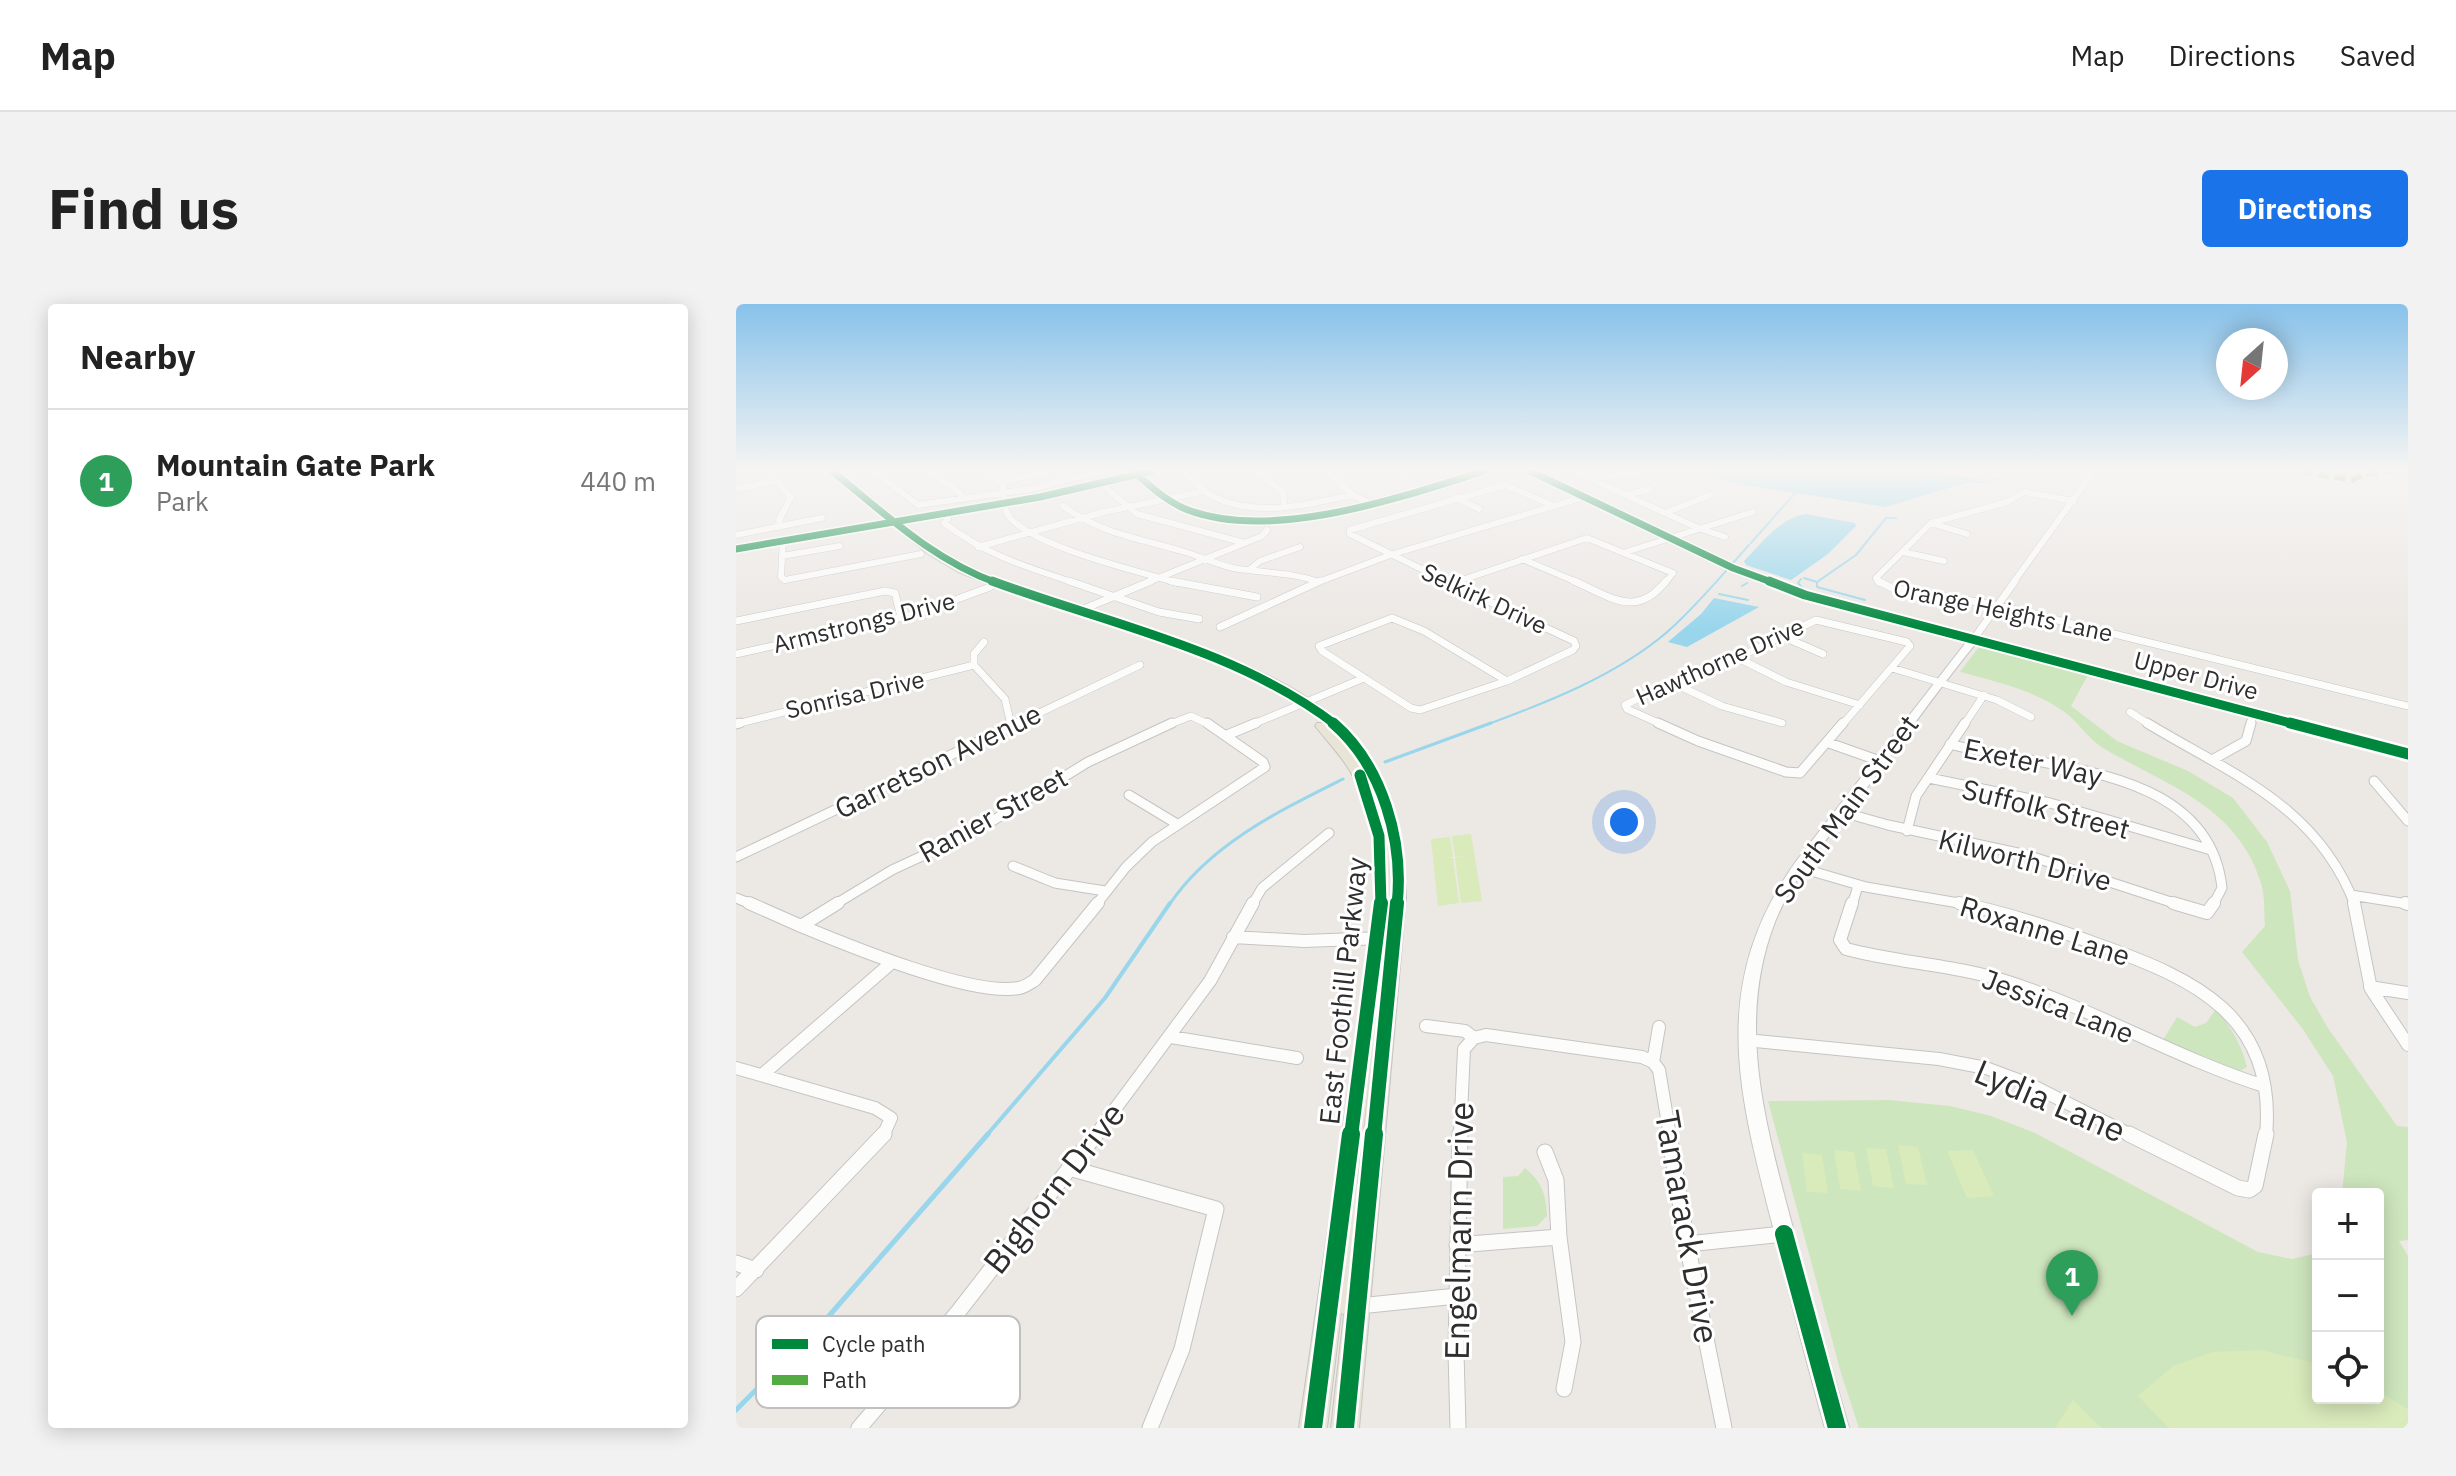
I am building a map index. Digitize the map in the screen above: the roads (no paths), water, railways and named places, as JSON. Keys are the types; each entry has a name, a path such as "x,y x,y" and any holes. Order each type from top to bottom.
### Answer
{"main road":[{"path":"736,549 879,523"},
{"name":"East Foothill Parkway","path":"889,523 921,554 953,573 1225,669 1303,704"},
{"name":"East Foothill Parkway","path":"889,523 962,570 1247,669 1303,704 1356,768 1379,827 1384,866 1386,938 1345,1428"},
{"name":"Upper Drive","path":"1640,523 1776,585 2408,754"},
{"name":"South Main Street","path":"1837,1428 1801,1304 1748,1088 1745,1001 1756,951 1774,908 1842,812 1973,640"},
{"name":"East Foothill Parkway","path":"1313,1428 1349,1158 1386,938"},
{"path":"1349,1158 1353,1215 1344,1291 1346,1303 1357,1306"}],"street":[{"path":"736,535 797,523"},
{"path":"945,523 978,547 1019,565 1159,612 1199,619"},
{"path":"1017,523 1028,532 1064,548 1209,591 1257,597"},
{"path":"978,547 1059,523"},
{"path":"1086,523 1204,559 1249,570 1296,573 1319,582"},
{"path":"1169,523 1245,543"},
{"name":"Selkirk Drive","path":"1372,523 1350,530 1350,534 1362,543 1574,641 1576,646 1573,650 1507,681"},
{"path":"1220,627 1319,582 1390,555 1496,523"},
{"path":"1688,523 1725,537"},
{"path":"1626,552 1714,523"},
{"path":"1903,552 1931,523"},
{"path":"1932,523 1967,534"},
{"name":"South Main Street","path":"1973,640 2057,523"},
{"path":"1079,611 1245,543 1267,530"},
{"path":"1453,583 1522,559 1587,538 1672,571 1647,601 1636,605 1622,602 1522,559"},
{"path":"783,540 781,577 790,581 921,554"},
{"path":"782,556 840,546"},
{"path":"1249,570 1260,561 1300,547"},
{"path":"1903,552 1944,561"},
{"name":"Orange Heights Lane","path":"1903,552 1876,578 1879,584 1996,605 2408,706"},
{"name":"Armstrongs Drive","path":"736,654 901,618 990,587"},
{"path":"736,621 891,591 895,593 901,618"},
{"path":"1392,618 1424,631 1507,681 1420,710 1364,678 1319,646 1392,618"},
{"name":"Hawthorne Drive","path":"1829,743 1800,773 1794,774 1674,731 1627,709 1625,705 1671,682 1738,658 1816,620 1909,644 1892,668"},
{"path":"1784,637 1823,654"},
{"path":"984,642 974,654 974,665 999,688 1005,699 1011,726"},
{"path":"1738,658 1786,682 1860,705"},
{"name":"Sonrisa Drive","path":"736,724 974,665"},
{"name":"Garretson Avenue","path":"736,857 1140,665"},
{"path":"1880,761 1829,743 1892,668 1984,695 2031,717"},
{"path":"1227,735 1364,678"},
{"path":"1671,682 1722,706 1782,723"},
{"path":"1907,831 1916,796 1984,695"},
{"path":"2130,712 2158,731 2247,779 2295,817 2322,848 2351,895 2359,915 2370,987 2387,1018 2408,1045"},
{"path":"2212,760 2246,741 2253,714"},
{"name":"Ranier Street","path":"801,926 892,870 976,831 1088,762 1191,716 1227,735"},
{"path":"736,898 890,964 989,986 1023,987 1039,978 1105,891 1138,854 1177,824 1265,767 1263,762 1227,735"},
{"name":"Exeter Way","path":"1950,744 1972,751 2055,762 2128,784 2147,793 2187,820 2211,850 2223,886 2222,893 2207,913"},
{"name":"Suffolk Street","path":"1929,778 2050,804 2174,843 2211,850"},
{"path":"2374,781 2408,821"},
{"path":"1129,795 1177,824"},
{"name":"Kilworth Drive","path":"1842,812 1907,831 2023,854 2207,913"},
{"name":"Bighorn Drive","path":"955,1316 1171,1037 1210,981 1262,888 1329,833"},
{"path":"1013,866 1055,883 1105,891"},
{"name":"Roxanne Lane","path":"1801,868 1858,886 1979,907 2044,925 2182,977 2207,992 2231,1012 2255,1047 2264,1086 2269,1123 2267,1146 2255,1186 2249,1190"},
{"name":"Jessica Lane","path":"1858,886 1840,940 1846,949 1954,968 2006,981 2063,1001 2204,1066 2264,1086"},
{"path":"2351,895 2408,904"},
{"path":"1233,937 1304,941 1386,938"},
{"path":"762,1075 890,964"},
{"path":"2370,987 2408,993"},
{"path":"1426,1026 1465,1031 1474,1038 1486,1035 1642,1057 1653,1062"},
{"name":"Tamarack Drive","path":"1659,1027 1653,1062 1659,1070 1687,1244 1724,1428"},
{"path":"1171,1037 1297,1058"},
{"name":"Engelmann Drive","path":"1458,1428 1457,1245 1461,1071 1464,1049 1474,1038"},
{"name":"Lydia Lane","path":"1744,1040 1939,1059 1986,1068 2029,1084 2238,1188 2249,1190"},
{"path":"736,1068 875,1108 891,1118 883,1136 736,1289"},
{"path":"1545,1152 1556,1180 1559,1237 1573,1342 1564,1389"},
{"path":"1069,1168 1216,1209 1197,1296 1163,1404 1150,1428"},
{"path":"1687,1244 1784,1234"},
{"path":"1457,1245 1559,1237"},
{"path":"736,1263 756,1270"},
{"path":"1357,1306 1457,1296"},
{"name":"Bighorn Drive","path":"859,1428 876,1408"}],"water":[{"path":"1783,523 1855,523 1856,526 1828,554 1791,580 1746,565 1744,561"},
{"path":"1714,598 1759,607 1687,647 1668,642 1701,614"}],"waterway":[{"path":"1751,543 1768,523"},
{"path":"1817,582 1856,555 1882,523"},
{"path":"1733,563 1749,545"},
{"path":"1486,725 1557,697 1625,662 1674,626 1726,571"},
{"path":"1804,578 1817,582"},
{"path":"1801,579 1798,583 1804,590"},
{"path":"1817,582 1817,587 1865,600"},
{"path":"1742,586 1747,583"},
{"path":"1719,594 1748,600"},
{"path":"1385,762 1491,723"},
{"path":"1169,905 1204,864 1247,831 1343,779"},
{"path":"986,1136 1105,998 1170,903"},
{"path":"829,1316 988,1134"},
{"path":"736,1410 756,1390"}],"place":[{"name":"Mountain Gate Park","path":"2072,1316"}]}
